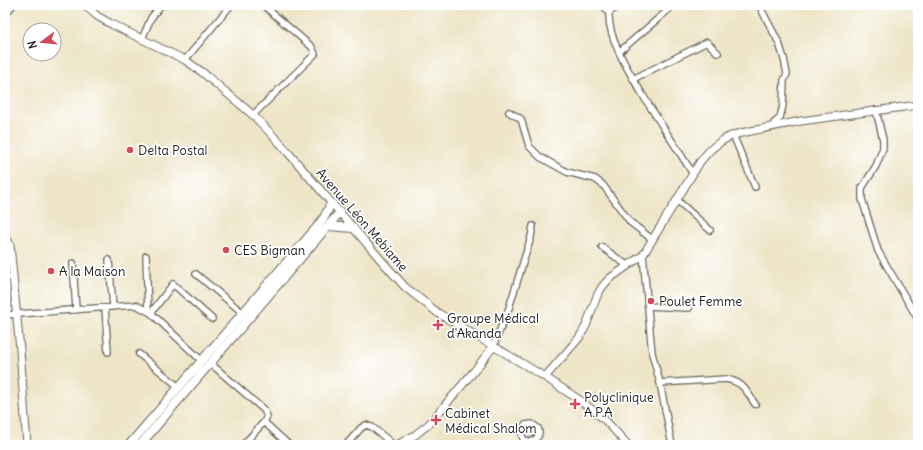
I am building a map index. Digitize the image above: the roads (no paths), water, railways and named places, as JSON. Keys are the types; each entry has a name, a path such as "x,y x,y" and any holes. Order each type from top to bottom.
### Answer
{"main road":[{"path":"140,445 243,313 317,227 332,203"},
{"path":"129,445 179,387 206,362 340,212"},
{"path":"329,226 353,228"}],"street":[{"path":"5,14 13,5"},
{"name":"Avenue Léon Mebiame","path":"85,5 97,16 185,60 202,72 253,115 279,142 381,260 414,294 438,313 545,377 593,410 610,425 628,445"},
{"path":"142,39 152,18 161,5"},
{"path":"185,60 230,5"},
{"path":"253,115 315,54 312,47 263,5"},
{"path":"604,5 608,12 610,26 619,52 633,79 664,131 693,174"},
{"path":"608,12 611,5"},
{"path":"608,12 621,5"},
{"path":"619,52 674,5"},
{"path":"759,5 779,43 787,74 784,80 783,105 780,118 774,123 774,126"},
{"path":"633,79 707,42 718,53"},
{"path":"545,377 579,338 586,326 596,296 602,286 643,255 706,153 720,141 733,134 774,126 918,105"},
{"path":"876,110 883,140 883,148 876,166 862,188 862,199 878,251 918,319"},
{"path":"509,112 521,119 530,146 540,157 557,168 595,180 604,185 630,222 653,240"},
{"path":"733,134 755,187"},
{"path":"677,200 710,230"},
{"path":"397,445 415,435 429,424 493,347 509,308 533,226"},
{"path":"5,235 10,245 27,445"},
{"path":"602,247 628,266"},
{"path":"643,255 652,353 660,383 672,445"},
{"path":"146,256 149,312"},
{"path":"109,260 113,307"},
{"path":"72,263 76,310"},
{"path":"196,274 243,313"},
{"path":"5,278 13,277"},
{"path":"149,312 173,284 212,319"},
{"path":"5,315 136,305 149,312 264,410 267,416 264,422 243,445"},
{"path":"648,306 689,308"},
{"path":"105,308 108,352"},
{"path":"139,354 179,387"},
{"path":"660,383 726,379 734,380 743,385 756,404"},
{"path":"264,422 289,445"},
{"path":"346,445 360,428 366,425 372,427 394,445"}],"place":[{"name":"Delta Postal","path":"130,150"},
{"name":"CES Bigman","path":"226,250"},
{"name":"A la Maison","path":"51,271"},
{"name":"Poulet Femme","path":"651,301"},
{"name":"Groupe Médical d'Akanda","path":"438,325"},
{"name":"Polyclinique A.P.A","path":"575,404"},
{"name":"Cabinet Médical Shalom","path":"436,420"}]}
